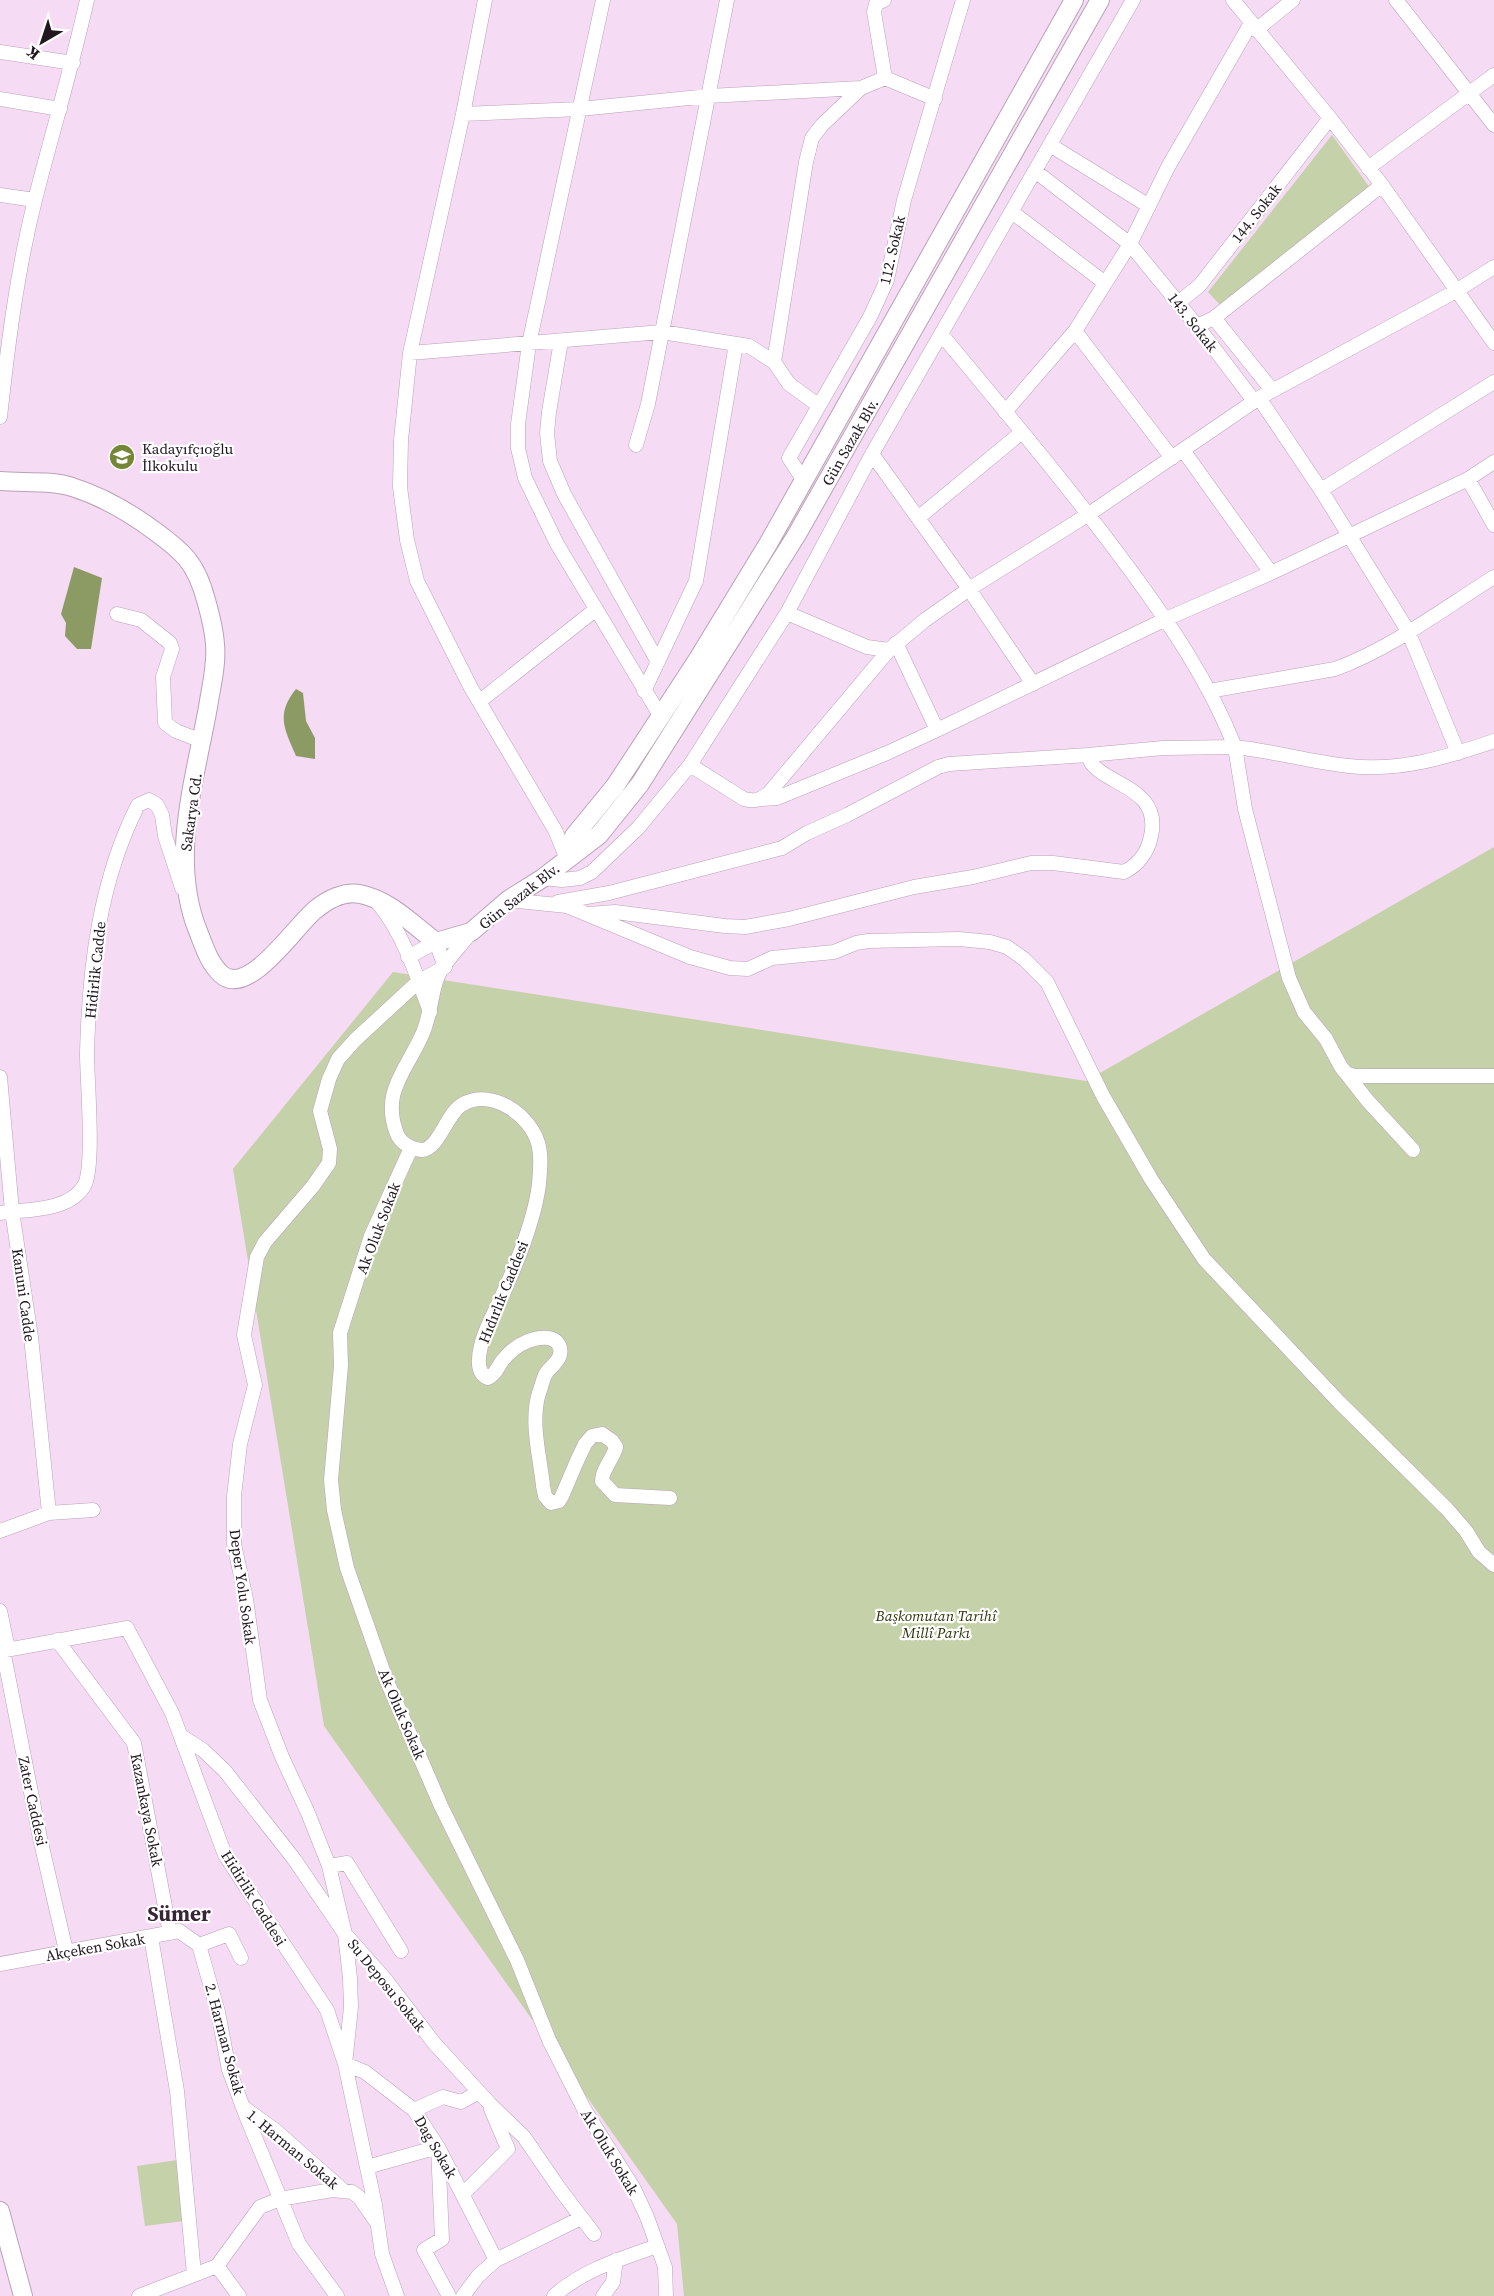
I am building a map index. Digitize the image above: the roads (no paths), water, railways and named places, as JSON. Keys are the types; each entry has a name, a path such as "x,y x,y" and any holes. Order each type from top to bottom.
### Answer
{"main road":[{"name":"Gün Sazak Blv.","path":"567,859 574,836 615,786 661,717 756,563 1074,0"},
{"name":"Gün Sazak Blv.","path":"471,932 508,900 543,878 599,835 640,784 802,527 1100,0"},
{"name":"Sakarya Cd.","path":"0,481 71,486 146,524 188,560 201,581 214,628 216,647 185,834 185,883 192,915 213,965 224,976 237,980 250,974 267,961 314,910 346,893 361,894 392,907 436,942"},
{"path":"436,942 471,932"},
{"path":"0,2211 23,2296"},
{"path":"0,2246 15,2296"}],"street":[{"path":"0,417 6,359 35,200 73,63 87,0"},
{"path":"485,0 463,114 410,353 401,441 400,487 407,540 417,581 480,702 555,830 567,859"},
{"path":"603,0 529,344 518,424 518,448 525,478 557,544 661,717"},
{"path":"636,445 648,404 727,0"},
{"path":"884,0 876,4 874,12 885,78"},
{"name":"112. Sokak","path":"804,481 789,458 870,317 887,280 904,200 963,0"},
{"path":"543,878 562,880 580,878 592,872 638,828 690,765 787,614 872,454 1133,0"},
{"path":"1233,0 1382,185 1494,343"},
{"path":"1005,412 1075,331 1130,244 1168,167 1253,26 1293,0"},
{"path":"1396,0 1494,125"},
{"path":"0,52 73,63"},
{"path":"1368,168 1494,75"},
{"path":"774,362 806,162 812,138 829,117 861,88 885,78 935,99"},
{"path":"463,114 580,108 709,96 861,88"},
{"path":"0,99 60,109"},
{"name":"144. Sokak","path":"1178,303 1200,285 1330,118"},
{"path":"1050,146 1149,206"},
{"name":"143. Sokak","path":"1035,171 1130,244 1256,400 1321,490 1408,631 1458,753"},
{"path":"1197,326 1214,318 1382,185"},
{"path":"0,195 35,200"},
{"path":"1012,212 1105,283"},
{"path":"761,799 769,793 892,646 969,589 1089,514 1272,390 1456,291 1494,267"},
{"path":"1214,318 1272,390"},
{"path":"1075,331 1177,454 1271,573"},
{"path":"410,353 662,332 749,346 774,362 789,384 818,405"},
{"path":"942,334 1089,514 1188,652 1224,718 1235,747 1245,809 1289,978 1304,1012 1326,1039 1346,1073 1367,1100 1413,1150"},
{"path":"561,341 547,433 550,461 564,494 658,662"},
{"path":"645,691 696,581 736,344"},
{"path":"1321,490 1494,382"},
{"path":"918,518 1022,432"},
{"path":"872,454 969,589 1033,684"},
{"path":"690,765 744,799 754,801 777,798 937,730 1166,619 1271,573 1468,479 1494,462"},
{"path":"1468,479 1494,525"},
{"path":"1209,691 1335,669 1354,662 1494,577"},
{"path":"480,702 595,610"},
{"path":"117,614 141,620 170,643 172,648 163,677 165,723 176,732 202,741"},
{"path":"787,614 867,647 892,646"},
{"path":"892,646 937,730"},
{"path":"549,904 609,893 782,848 938,767 949,764 1163,748 1235,747 1352,767 1400,767 1458,753 1494,741"},
{"path":"588,914 615,912 745,927 789,919 914,887 981,876 1031,863 1053,863 1124,872 1133,867 1149,844 1153,830 1149,809 1144,800 1096,768 1088,755"},
{"name":"Hidirlik Cadde","path":"6,1212 55,1206 74,1197 84,1186 88,1174 87,1055 96,935 114,861 138,805 145,801 149,800 157,805 162,815 165,836 192,915"},
{"path":"374,899 388,916 419,981 430,1012"},
{"path":"508,900 567,906 690,957 730,968 748,969 772,958 834,952 868,941 959,939 1007,947 1024,959 1047,982 1103,1096 1151,1179 1204,1259 1339,1401 1448,1509 1479,1552 1494,1565"},
{"path":"411,1148 398,1138 392,1120 390,1103 396,1085 423,1035 438,975 471,932"},
{"path":"408,957 436,942 445,967"},
{"name":"Deper Yolu Sokak","path":"345,2064 351,2007 345,1934 329,1866 309,1813 282,1757 260,1700 246,1599 234,1544 234,1496 240,1444 255,1385 244,1335 257,1257 265,1242 313,1186 329,1163 330,1149 320,1111 328,1079 338,1059 355,1040 419,981 445,967"},
{"path":"1346,1073 1353,1076 1494,1076"},
{"name":"Kanuni Cadde","path":"0,1077 6,1212 31,1337 49,1513"},
{"name":"Hıdırlık Caddesi","path":"411,1148 424,1150 431,1146 450,1116 462,1104 474,1100 491,1100 502,1104 514,1110 529,1125 538,1143 541,1164 539,1187 526,1235 481,1345 479,1369 483,1376 488,1378 496,1374 502,1361 511,1351 526,1341 544,1336 552,1338 559,1344 560,1358 546,1374 536,1407 543,1486 545,1496 551,1503 559,1501 562,1496 585,1444 592,1436 603,1434 616,1447 613,1459 602,1474 602,1481 615,1495 670,1498"},
{"name":"Ak Oluk Sokak","path":"411,1148 371,1236 340,1333 341,1366 331,1480 334,1510 347,1568 386,1679 441,1806 517,1960 549,2040 584,2109 634,2189 665,2268 666,2296"},
{"path":"0,1531 49,1513 93,1510"},
{"name":"Zater Caddesi","path":"0,1611 4,1650 40,1838 66,1951"},
{"name":"Hidirlik Caddesi","path":"4,1650 127,1628 172,1713 225,1855 327,2010 345,2064 378,2224 382,2254 397,2296"},
{"name":"Kazankaya Sokak","path":"57,1640 134,1743 170,1933"},
{"name":"Su Deposu Sokak","path":"181,1736 203,1750 225,1771 294,1859 345,1934 385,1979 434,2043 489,2104 525,2136 594,2234"},
{"path":"329,1866 347,1863 400,1951"},
{"path":"170,1933 179,1931 199,1945 229,1934 241,1958"},
{"name":"Akçeken Sokak","path":"0,1964 170,1933"},
{"path":"151,1937 177,2091 194,2274"},
{"name":"2. Harman Sokak","path":"199,1945 218,2012 229,2070 243,2107 299,2244 337,2296"},
{"name":"Dag Sokak","path":"345,2064 365,2072 414,2110 438,2147 496,2260"},
{"path":"414,2110 443,2097 461,2102 479,2092"},
{"path":"463,2194 508,2149 489,2104"},
{"name":"1. Harman Sokak","path":"243,2107 275,2130 344,2191 352,2192 359,2197 378,2224"},
{"path":"366,2167 438,2147 442,2239 424,2250 449,2296"},
{"path":"145,2295 217,2266 260,2207 280,2199 332,2190 344,2191"},
{"path":"463,2296 478,2276 496,2260 581,2218"},
{"path":"554,2296 569,2282 598,2267 657,2246"},
{"path":"603,2296 613,2282 616,2260"},
{"path":"217,2266 239,2296"}],"place":[{"name":"Kadayıfçıoğlu İlkokulu","path":"122,457"}],"district":[{"name":"Sümer","path":"179,1913"}],"park label":[{"name":"Başkomutan Tarihî Millî Parkı","path":"936,1624"}]}
